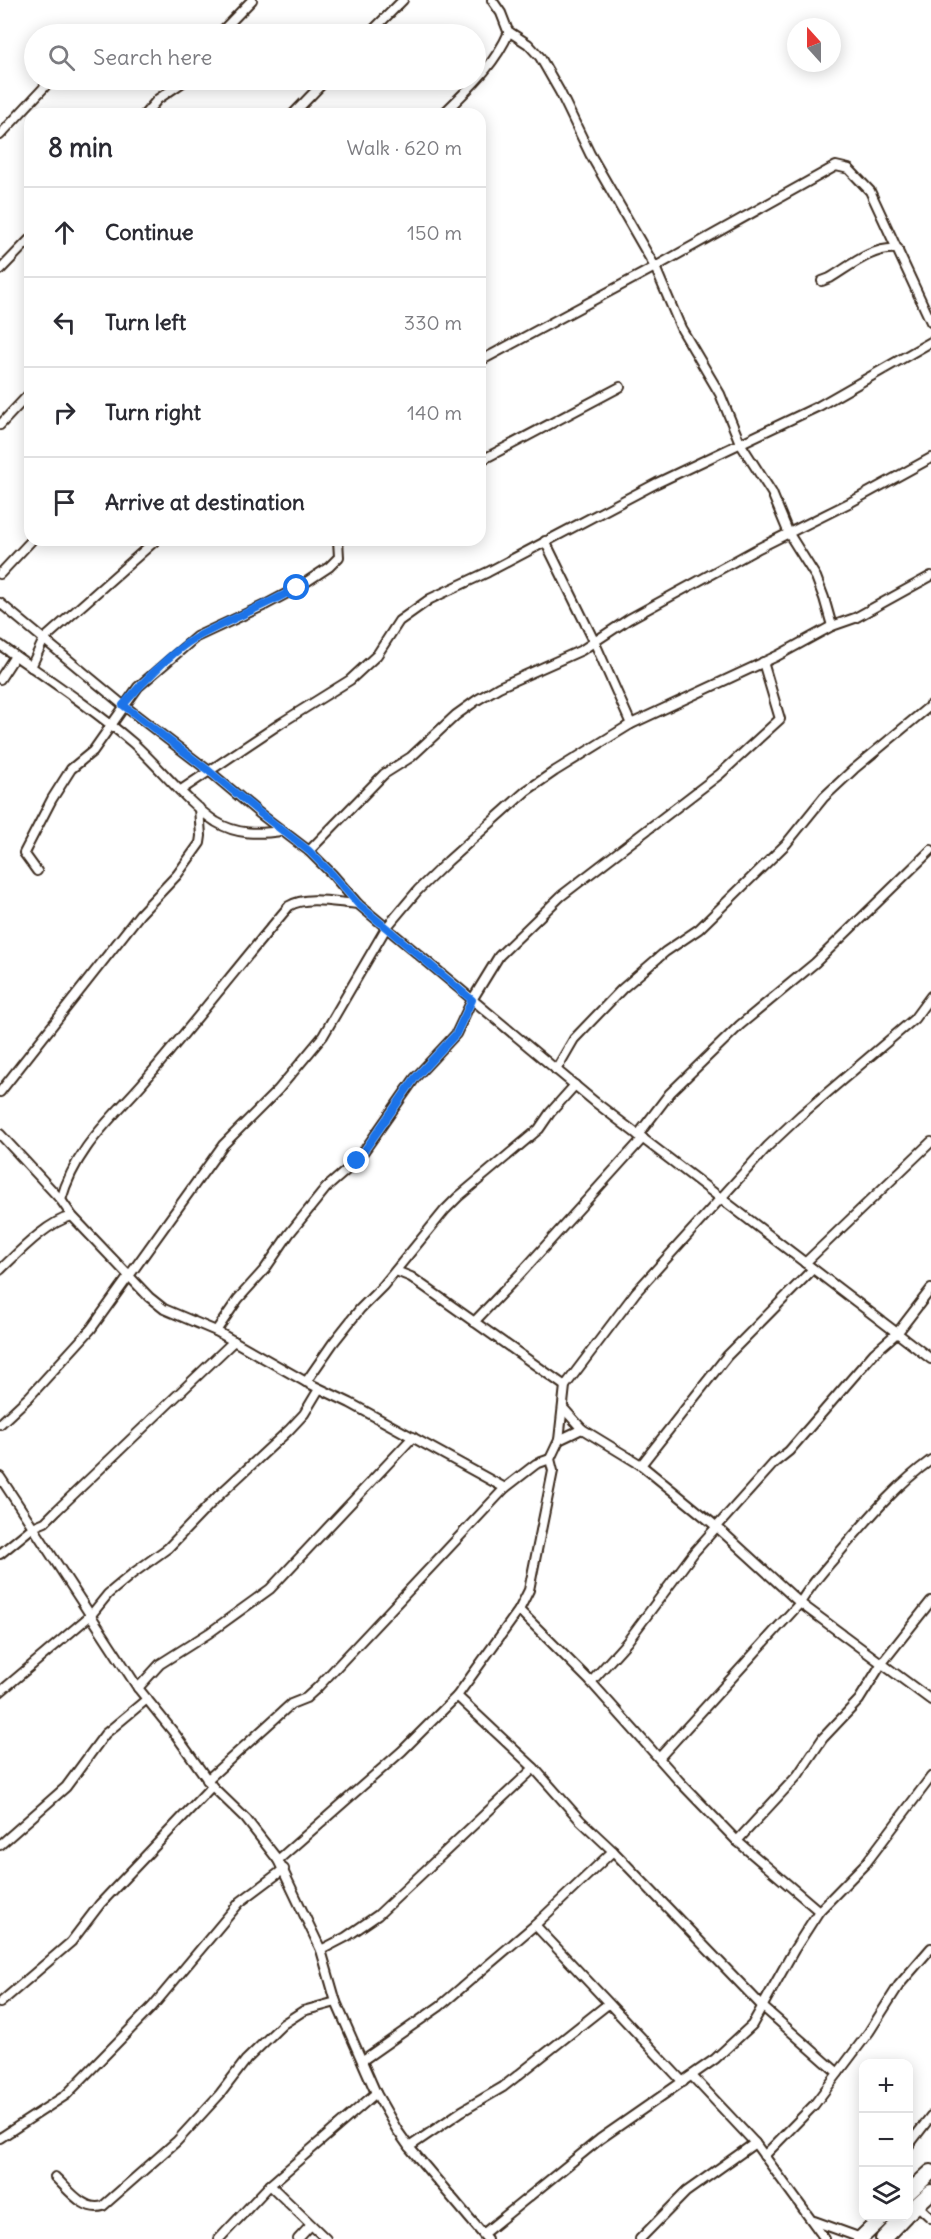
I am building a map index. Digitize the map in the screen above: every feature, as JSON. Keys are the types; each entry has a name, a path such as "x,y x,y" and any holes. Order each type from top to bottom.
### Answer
{"highway":[{"path":"913,2189 931,2172"},
{"path":"913,2209 931,2192"},
{"path":"861,2238 880,2221"},
{"path":"883,2239 901,2221"}],"street":[{"path":"229,24 252,0"},
{"path":"379,24 403,0"},
{"path":"492,0 501,13 504,26 528,44 540,57 560,92 590,154 655,267 681,328 720,394 740,443 772,493 789,534 816,577 832,626"},
{"path":"486,68 503,46 509,32"},
{"path":"25,108 42,90"},
{"path":"150,108 171,90"},
{"path":"299,108 316,90"},
{"path":"449,108 466,90"},
{"path":"0,135 24,109"},
{"path":"486,357 655,267 836,166 849,169 870,191 931,322"},
{"path":"0,270 24,245"},
{"path":"822,281 877,251 887,248 898,249"},
{"path":"181,790 350,680 377,655 399,621 430,599 488,573 544,541 657,483 819,405 931,342"},
{"path":"486,458 620,387"},
{"path":"0,425 24,399"},
{"path":"309,851 384,774 411,757 456,716 499,687 582,650 629,619 931,458"},
{"path":"544,541 594,641 631,724"},
{"path":"0,574 26,546"},
{"path":"32,667 44,639 149,546"},
{"path":"37,871 24,854 27,847 71,769 93,751 123,705 138,687 196,637 265,605 329,567 339,557 338,546"},
{"path":"0,1424 29,1397 91,1329 223,1145 278,1090 323,1036 386,928 433,875 526,791 631,724 763,662 832,626 855,618 931,576"},
{"path":"0,603 123,705 309,851 358,904 556,1070 931,1359"},
{"path":"0,645 75,697 111,726 216,822 232,829 255,834 282,831"},
{"path":"0,679 15,656"},
{"path":"216,1331 296,1225 326,1188 357,1161 415,1078 456,1034 472,1000 499,956 561,896 720,774 780,719 763,662"},
{"path":"556,1070 574,1040 622,989 664,952 699,929 786,844 824,797 931,705"},
{"path":"0,1092 140,914 177,875 200,843 199,808"},
{"path":"474,1322 521,1273 640,1137 670,1093 740,1024 815,963 931,850"},
{"path":"61,1200 64,1187 81,1154 289,906 296,902 306,901 358,904"},
{"path":"278,1860 402,1751 457,1696 519,1610 530,1590 553,1471 550,1460 559,1440 565,1386 636,1292 768,1146 914,1019 931,996"},
{"path":"306,1382 340,1335 458,1197 539,1129 575,1085"},
{"path":"0,1134 61,1200 72,1216 149,1297 164,1309 216,1331 306,1382 350,1403 505,1488"},
{"path":"804,1263 931,1142"},
{"path":"0,1270 50,1227 63,1218 72,1216"},
{"path":"640,1465 727,1356 813,1269"},
{"path":"396,1270 411,1277 565,1386"},
{"path":"591,1682 627,1642 695,1551 774,1463 789,1451 874,1353 898,1332 931,1289"},
{"path":"0,1554 33,1527 45,1522 234,1341"},
{"path":"0,1692 91,1615 108,1594 168,1548 218,1496 289,1430 304,1414 319,1389"},
{"path":"564,1409 582,1429 640,1465 717,1527 800,1603 931,1700"},
{"path":"559,1440 582,1429"},
{"path":"138,1688 160,1664 209,1633 270,1589 413,1437"},
{"path":"0,2003 71,1942 100,1904 209,1783 291,1704 306,1698 317,1688 505,1488 536,1464 550,1460"},
{"path":"659,1758 800,1603 813,1581 879,1506 916,1470 931,1460"},
{"path":"0,1477 138,1688 209,1783 246,1820 284,1869 321,1950 336,2002 376,2093 409,2147 485,2236 600,2139 715,2059 752,2025 819,1911 866,1863 931,1778"},
{"path":"737,1841 798,1775 823,1738 859,1700 882,1664 931,1601"},
{"path":"519,1610 591,1682 737,1841 819,1911"},
{"path":"457,1696 534,1768 580,1820 614,1851 764,2007 838,2073"},
{"path":"0,1845 66,1787 105,1734 147,1699"},
{"path":"321,1950 346,1937 378,1915 534,1768"},
{"path":"363,2060 440,2006 534,1925 614,1851"},
{"path":"0,2138 66,2095 152,2007 240,1902 284,1869"},
{"path":"534,1925 683,2082"},
{"path":"764,2156 814,2105 870,2032 899,1985 931,1948"},
{"path":"55,2177 87,2207 103,2206 177,2141 220,2094 246,2061 283,2024 303,2010 336,2002"},
{"path":"409,2147 502,2087 608,2004"},
{"path":"692,2076 755,2143 825,2239"},
{"path":"219,2239 270,2185 376,2093"},
{"path":"913,2141 931,2116"},
{"path":"640,2239 686,2192 755,2143"},
{"path":"270,2185 326,2239"},
{"path":"913,2213 931,2218"},
{"path":"814,2221 861,2238"},
{"path":"298,2239 311,2225"}],"route":[{"path":"297,588 196,637 138,687 123,705 309,851 358,904 472,1000 456,1034 415,1078 357,1161"}]}
